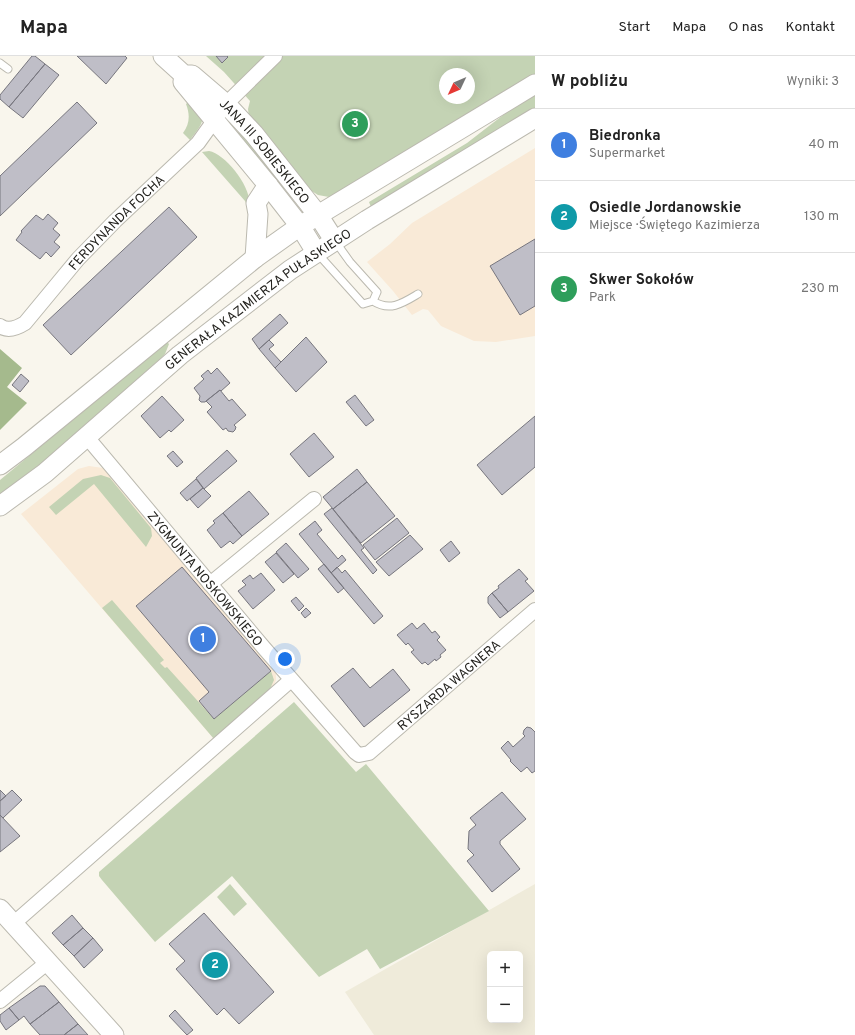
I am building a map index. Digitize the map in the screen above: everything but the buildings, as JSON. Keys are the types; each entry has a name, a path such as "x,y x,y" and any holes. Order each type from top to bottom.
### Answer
{"main road":[{"name":"JANA III SOBIESKIEGO","path":"163,56 184,75 192,75 226,104 254,134 318,215 334,240"},
{"name":"JANA III SOBIESKIEGO","path":"184,75 183,82 268,185 300,226 316,252"},
{"path":"0,465 255,258 300,226 535,84"},
{"name":"GENERAŁA KAZIMIERZA PUŁASKIEGO","path":"0,506 45,474 86,436 180,355 290,270 334,240 535,118"},
{"path":"255,258 258,214 256,203 268,185"},
{"path":"0,909 114,1035"}],"street":[{"name":"FERDYNANDA FOCHA","path":"0,326 10,329 25,323 78,259 115,221 198,143 226,104 275,56"},
{"name":"ZYGMUNTA NOSKOWSKIEGO","path":"86,436 291,680 359,755"},
{"path":"210,584 314,499"},
{"name":"RYSZARDA WAGNERA","path":"359,755 369,753 535,610"},
{"path":"13,924 291,680"},
{"path":"0,1001 48,962"}],"lane":[{"path":"0,63 8,69"},
{"path":"316,252 364,304 373,301 377,292 350,262 334,240"},
{"path":"373,301 379,305 389,307 399,305 418,294"}],"shaded area":[{"path":"535,148 535,336 496,342 474,341 441,326 428,310 423,309 412,315 367,262 390,244 412,223"},
{"path":"89,466 103,468 108,473 276,672 276,680 274,685 214,739 21,514 78,469"},
{"path":"535,884 535,1035 374,1035 345,992"}],"green space":[{"path":"206,56 535,56 535,74 443,131 329,197 318,195 307,188 249,117 248,109 250,101 224,72"},
{"path":"535,94 535,108 371,207 369,202 467,143 516,105"},
{"path":"191,99 199,111 202,120 199,128 190,140 183,133 189,119 186,104"},
{"path":"239,131 286,188 283,191 238,135"},
{"path":"209,151 223,158 237,173 247,191 249,206 202,152"},
{"path":"167,342 169,344 165,354 160,359 50,457 0,494 0,480"},
{"path":"0,349 22,368 7,387 27,403 0,430"},
{"path":"101,475 110,478 151,528 152,536 146,547 94,484 56,515 49,507 83,479"},
{"path":"112,600 164,660 160,663 165,668 167,667 214,719 271,671 274,680 270,689 214,739 102,608"},
{"path":"294,702 356,772 366,764 489,911 380,969 367,949 319,977 232,876 155,942 102,880 99,876 99,872"},
{"path":"230,884 247,904 234,916 217,897"}],"place":[{"name":"Skwer Sokołów","path":"355,124"},
{"name":"Biedronka","path":"203,639"},
{"name":"Osiedle Jordanowskie","path":"215,965"}]}
